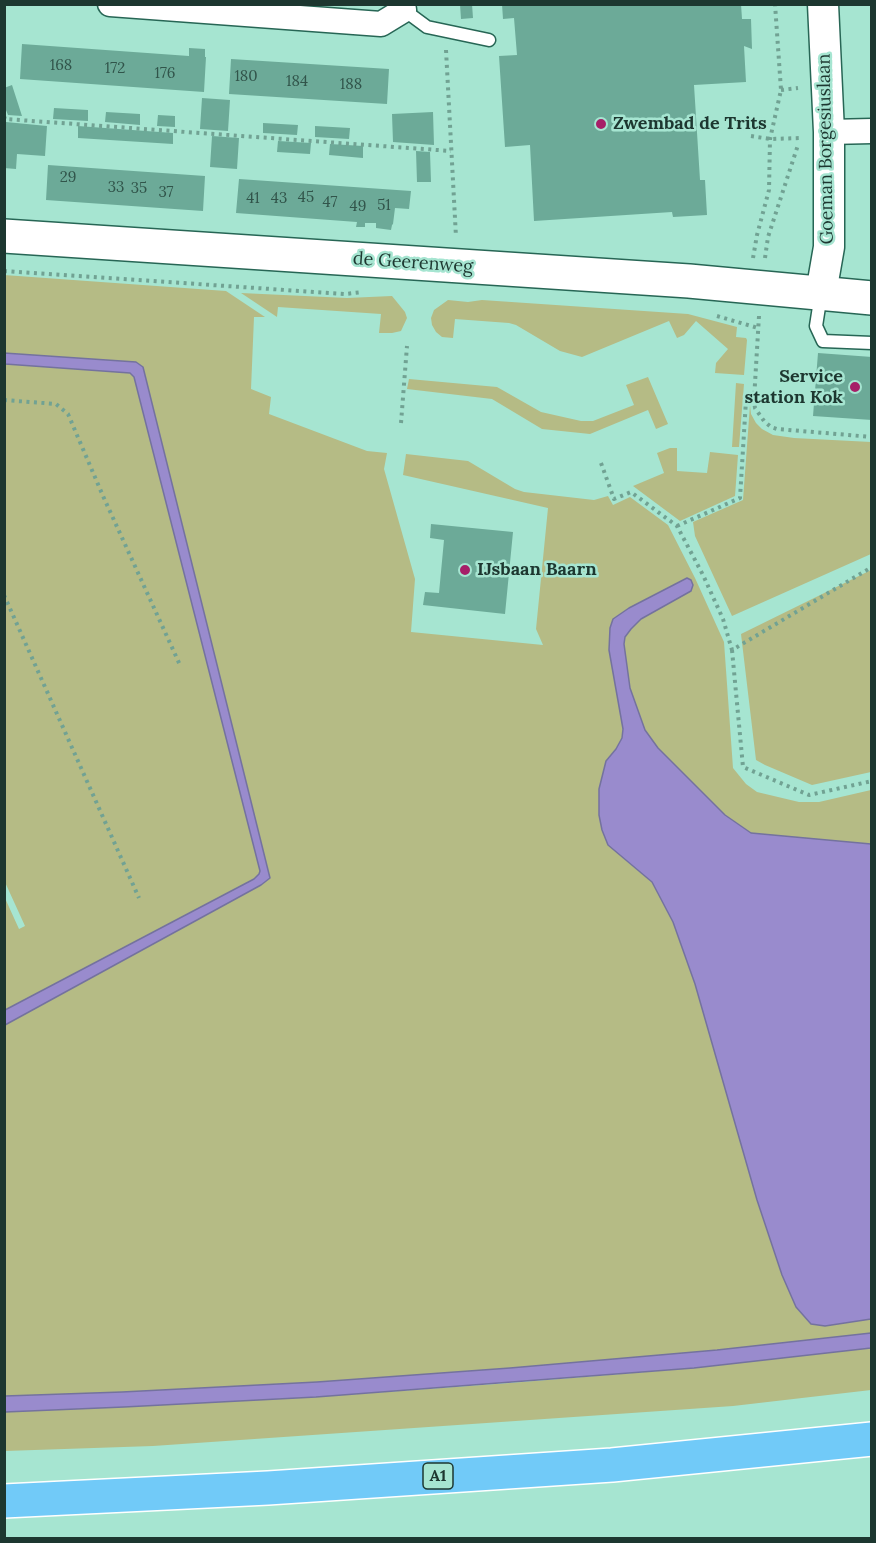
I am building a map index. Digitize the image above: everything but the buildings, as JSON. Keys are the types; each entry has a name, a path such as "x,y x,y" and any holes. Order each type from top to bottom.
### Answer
{"highway":[{"name":"A1","path":"4,1500 268,1488 600,1466 872,1439"}],"main road":[{"name":"de Geerenweg","path":"4,236 755,287 872,298"}],"street":[{"path":"110,4 381,24 404,7"},
{"name":"Goeman Borgesiuslaan","path":"821,293 829,247 829,132 823,4"},
{"path":"829,132 872,131"}],"lane":[{"path":"404,7 427,27 489,40"},
{"path":"821,293 816,326 823,341 872,343"}],"path":[{"path":"755,287 757,235 769,190 770,139 781,90 775,4"},
{"path":"445,31 458,266"},
{"path":"4,116 6,119 451,151"},
{"path":"751,136 770,139 801,138 829,132"},
{"path":"747,325 768,237 801,138"},
{"path":"4,271 345,294 366,292"},
{"path":"758,328 755,408 771,427 872,436"},
{"path":"401,423 407,346"},
{"path":"677,526 740,498 746,400 754,399"},
{"path":"4,400 56,404 68,414 180,665"},
{"path":"601,463 614,499 631,492 677,526 703,575 723,619 732,651 743,767 809,795 872,781"},
{"path":"732,651 872,567"},
{"path":"4,595 139,898"}],"green space":[{"path":"4,275 226,291 265,317 254,317 251,389 271,397 269,414 367,451 387,453 384,469 415,579 411,632 543,645 536,629 548,508 403,475 406,454 468,461 524,492 594,500 608,496 613,505 630,497 668,525 724,642 733,768 746,784 757,792 799,802 819,802 871,790 871,844 751,833 725,815 658,748 644,730 630,688 625,637 641,619 691,591 610,628 609,650 623,729 622,738 606,761 623,858 652,882 673,922 695,984 796,1307 811,1324 825,1326 871,1319 871,1333 717,1350 510,1368 317,1382 5,1396 5,1025 270,878 143,367 136,362 5,353"},
{"path":"241,293 347,298 392,296 407,318 401,331 379,333 381,314 278,307 277,317"},
{"path":"448,300 468,302 482,300 688,314 737,327 736,337 747,340 744,375 715,373 716,363 728,349 696,321 684,335 677,338 669,321 582,357 560,351 509,323 455,319 453,338 442,337 436,332 431,318 434,310"},
{"path":"5,364 130,373 134,377 260,871 254,879 5,1010 4,896 19,929 25,926 4,880"},
{"path":"648,377 668,424 656,429 648,410 590,434 542,429 492,399 407,389 409,379 497,387 541,412 581,421 593,421 634,405 626,385"},
{"path":"736,383 744,384 739,447 732,447"},
{"path":"750,405 751,414 756,423 773,435 871,442 871,554 732,616 695,536 693,522 743,500"},
{"path":"677,448 677,471 707,473 710,452 738,455 735,496 680,521 633,486 664,473 657,453"},
{"path":"871,570 871,772 812,785 756,760 741,634"},
{"path":"871,1348 871,1390 733,1406 153,1446 5,1451 4,1412 316,1397 510,1383 694,1368"}],"shaded area":[{"path":"4,353 136,362 143,367 270,878 5,1025 5,1010 254,879 260,871 134,377 130,373 5,364"},
{"path":"687,578 693,585 691,591 641,619 625,637 630,688 645,730 658,748 725,815 751,833 871,844 871,1319 825,1326 811,1324 796,1307 782,1275 757,1200 695,984 673,922 652,882 608,845 602,830 599,815 599,789 606,761 622,738 623,729 609,650 610,628 613,619 629,608"},
{"path":"871,1333 871,1348 694,1368 316,1397 5,1412 5,1396 317,1382 510,1368 717,1350"}],"place":[{"name":"Zwembad de Trits","path":"601,124"},
{"name":"Service station Kok","path":"855,387"},
{"name":"IJsbaan Baarn","path":"465,570"}]}
